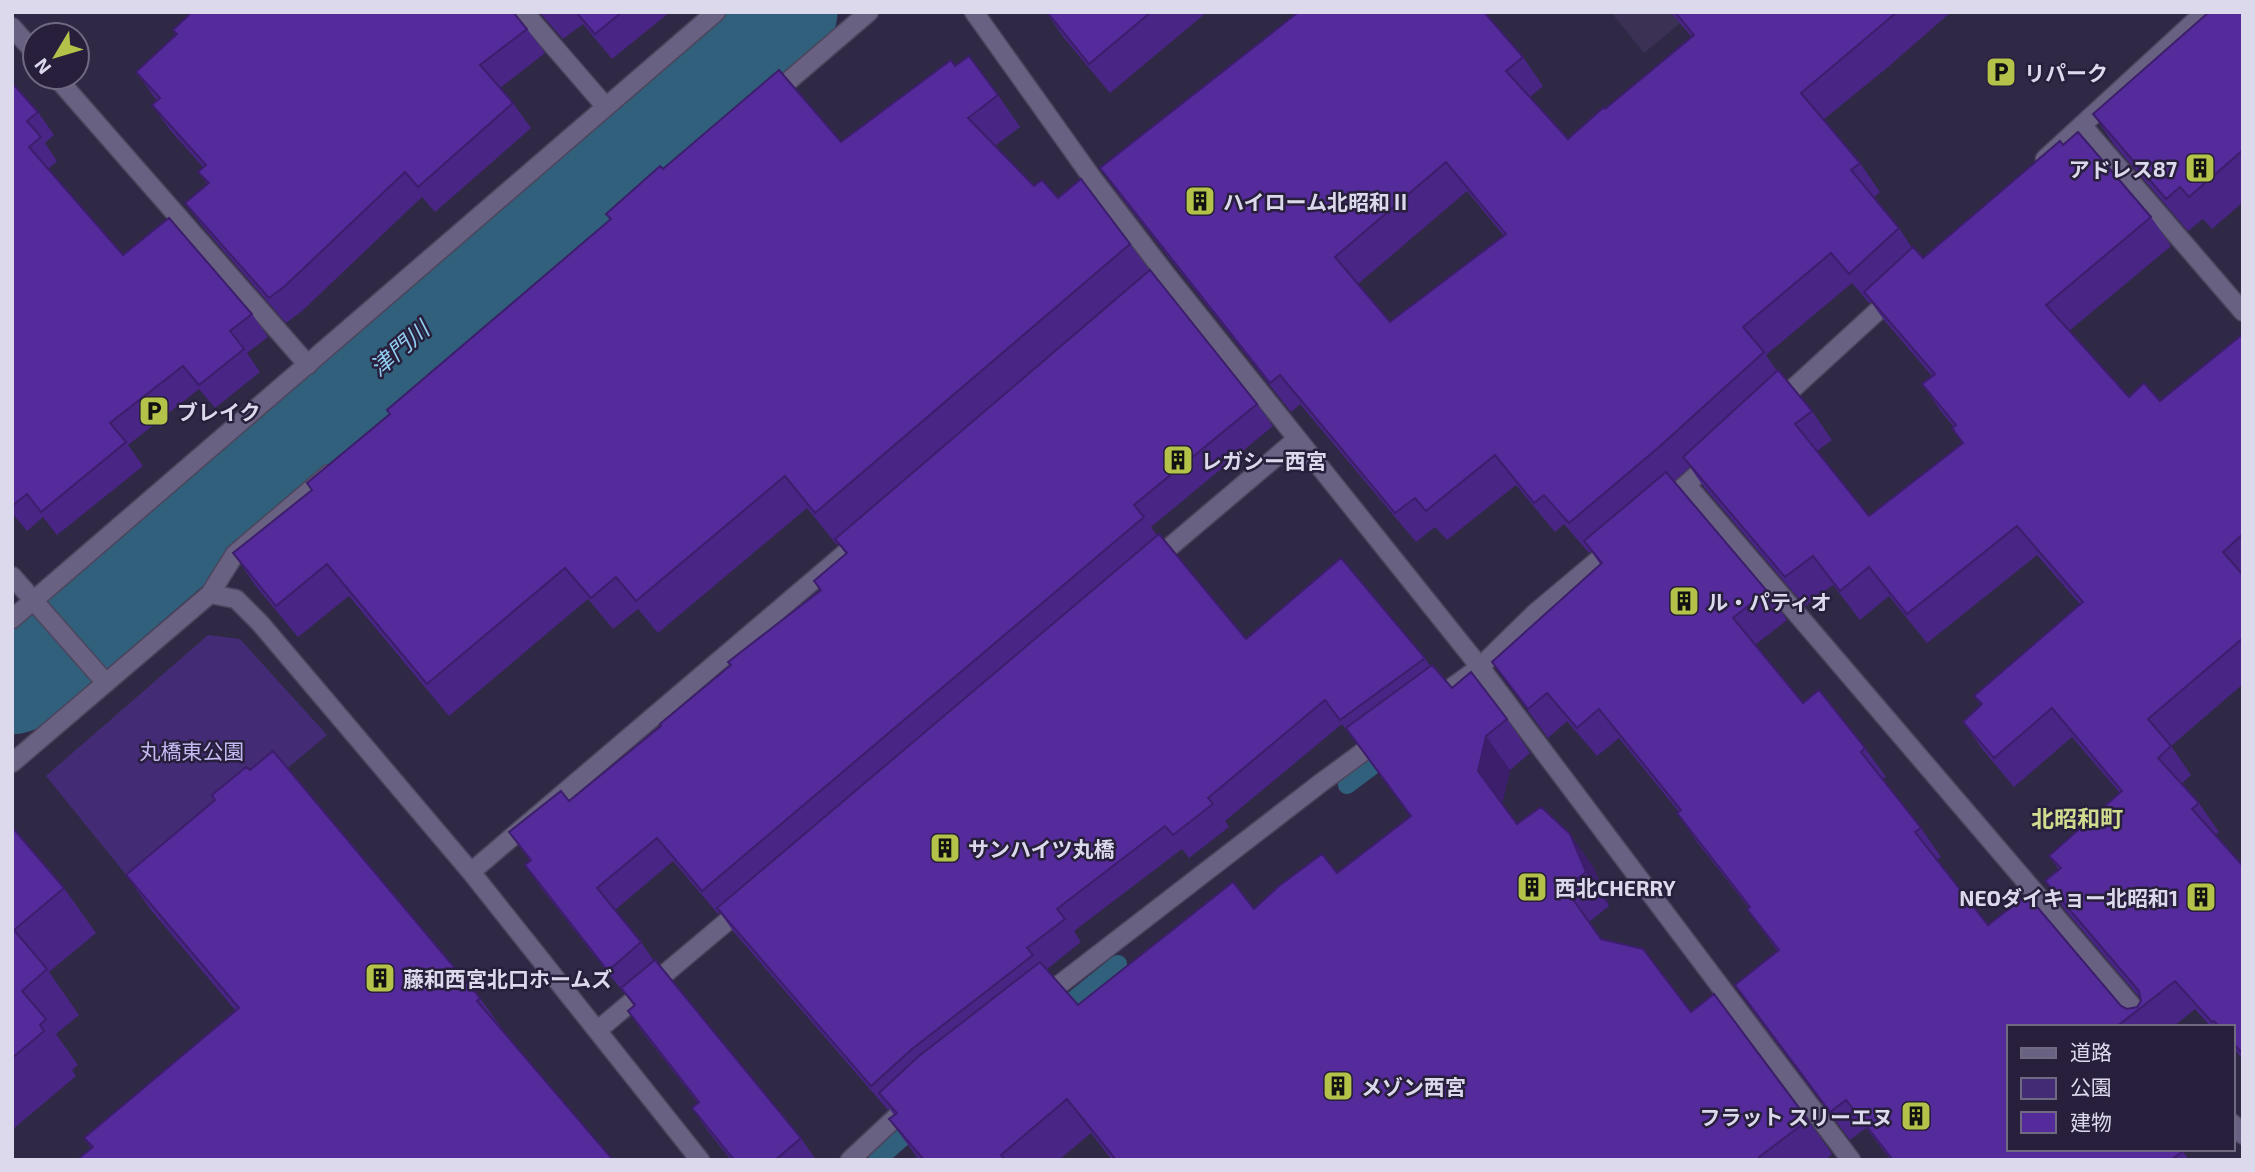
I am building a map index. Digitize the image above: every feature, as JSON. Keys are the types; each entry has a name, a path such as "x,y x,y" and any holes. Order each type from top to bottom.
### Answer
{"street":[{"path":"524,12 606,107"},
{"path":"12,620 38,606 308,365 716,12"},
{"path":"753,112 869,12"},
{"path":"974,12 1163,282 1297,439 1480,667 1851,1160"},
{"path":"2032,171 2205,12"},
{"path":"68,91 308,365"},
{"path":"2082,125 2243,312"},
{"path":"1768,411 1910,282"},
{"path":"1138,573 1297,439"},
{"path":"1646,520 1727,448"},
{"path":"12,762 210,594 235,554 341,464"},
{"path":"1687,485 2148,1025"},
{"path":"471,872 872,530"},
{"path":"1423,708 1480,667 1534,614 1626,537"},
{"path":"12,576 106,683"},
{"path":"210,594 236,599 260,623 471,872 700,1160"},
{"path":"1023,1013 1401,724"},
{"path":"598,1030 757,895"},
{"path":"850,1160 925,1090"}],"shaded area":[{"path":"1611,12 1694,12 1644,53"}],"green space":[{"name":"丸橋東公園","path":"208,635 240,639 327,735 140,892 46,776"}],"building":[{"path":"192,12 513,12 527,29 480,65 513,103 418,187 405,172 269,298 185,203 209,183 198,172 206,165 152,105 160,98 136,72 177,34 173,30"},
{"path":"576,12 622,12 595,34"},
{"path":"1047,12 1151,12 1089,64"},
{"path":"1294,12 1484,12 1523,57 1506,71 1568,139 1694,35 1675,12 1897,12 1801,93 1860,163 1851,170 1899,228 1849,274 1831,253 1743,327 1764,352 1659,447 1569,523 1544,495 1534,503 1495,455 1426,511 1415,498 1395,513 1280,375 1270,383 1100,168 1296,14","holes":["1446,162 1506,234 1390,322 1335,257"]},
{"path":"2209,12 2243,12 2243,150 2189,197 2180,187 2166,199 2093,114"},
{"path":"969,56 998,95 968,118 1034,186 1042,180 1058,198 1081,179 1130,244 815,513 785,476 636,601 616,577 591,598 565,568 427,684 327,564 276,606 233,553 312,490 307,483 390,414 387,410 611,219 606,214 660,166 663,169 779,70 841,142 951,60 955,66"},
{"path":"12,83 38,112 27,121 41,137 29,147 123,255 169,218 252,314 230,331 244,349 199,385 183,366 110,423 126,442 41,512 27,494 12,506"},
{"path":"2078,132 2151,217 2046,305 2129,397 2144,383 2160,401 2243,334 2243,534 2223,552 2243,575 2243,638 2148,719 2171,746 2158,758 2199,803 2192,809 2243,866 2243,1054 2234,1044 2234,1025 2217,1025 2212,1022 2175,981 2119,1025 2007,1025 2007,1151 2183,1151 2171,1160 1893,1160 1846,1100 1830,1112 1735,985 1779,950 1747,909 1750,907 1677,813 1681,810 1599,709 1577,728 1547,693 1528,709 1492,662 1602,563 1584,541 1666,472 1767,591 1733,618 1803,703 1819,690 1865,748 1861,752 1921,828 1915,832 1988,925 2027,895 2121,1006 2127,1009 2137,1007 2141,1001 2139,991 2045,881 2061,868 2049,856 2122,791 2052,708 1994,758 1963,722 1982,704 1974,696 2083,602 2017,526 1907,614 1869,567 1840,591 1813,556 1785,577 1683,457 1778,370 1812,411 1795,424 1869,516 1963,443 1952,428 1956,425 1922,384 1935,374 1864,292 1913,247 1923,258 2060,141 2063,145"},
{"path":"1150,270 1257,404 1134,505 1144,517 702,891 657,838 597,888 641,942 608,971 525,865 531,860 509,832 561,791 569,801 731,665 728,662 821,590 814,581 847,553 835,539"},
{"path":"1159,534 1246,639 1341,558 1425,658 1340,720 1325,700 1208,798 1213,804 1173,835 1165,826 1057,909 1065,919 1027,948 1033,955 912,1049 871,1086 717,908"},
{"path":"1432,665 1452,688 1471,672 1507,719 1486,736 1478,771 1517,824 1541,807 1570,834 1586,872 1565,888 1601,939 1643,949 1691,1012 1714,994 1808,1120 1759,1157 1761,1160 1116,1160 1067,1099 1001,1155 1005,1160 924,1160 889,1119 897,1113 879,1093 919,1056 1040,962 1078,1005 1233,882 1254,909 1279,886 1322,854 1337,873 1411,816 1346,728"},
{"path":"273,751 480,998 477,1001 613,1160 77,1160 93,1147 84,1138 239,1008 126,875 215,800 212,795 246,767 250,770"},
{"path":"12,827 64,888 14,930 47,969 22,991 46,1019 40,1025 44,1031 12,1058"},
{"path":"655,960 801,1138 775,1160 734,1160 692,1108 699,1102 628,1011 635,1005 621,988"}],"waterway":[{"name":"津門川","path":"12,683 786,12"},
{"path":"1347,785 1391,752"},
{"path":"1056,1014 1118,964"},
{"path":"877,1160 919,1123"}],"place":[{"name":"リパーク","path":"2001,72"},
{"name":"アドレス87","path":"2200,168"},
{"name":"ハイローム北昭和Ⅱ","path":"1200,201"},
{"name":"ブレイク","path":"154,411"},
{"name":"レガシー西宮","path":"1178,460"},
{"name":"ル・パティオ","path":"1684,601"},
{"name":"サンハイツ丸橋","path":"945,848"},
{"name":"西北CHERRY","path":"1532,887"},
{"name":"NEOダイキョー北昭和1","path":"2201,897"},
{"name":"藤和西宮北口ホームズ","path":"380,978"},
{"name":"メゾン西宮","path":"1338,1086"},
{"name":"フラット スリーエヌ","path":"1916,1116"}],"district":[{"name":"北昭和町","path":"2077,818"}]}
